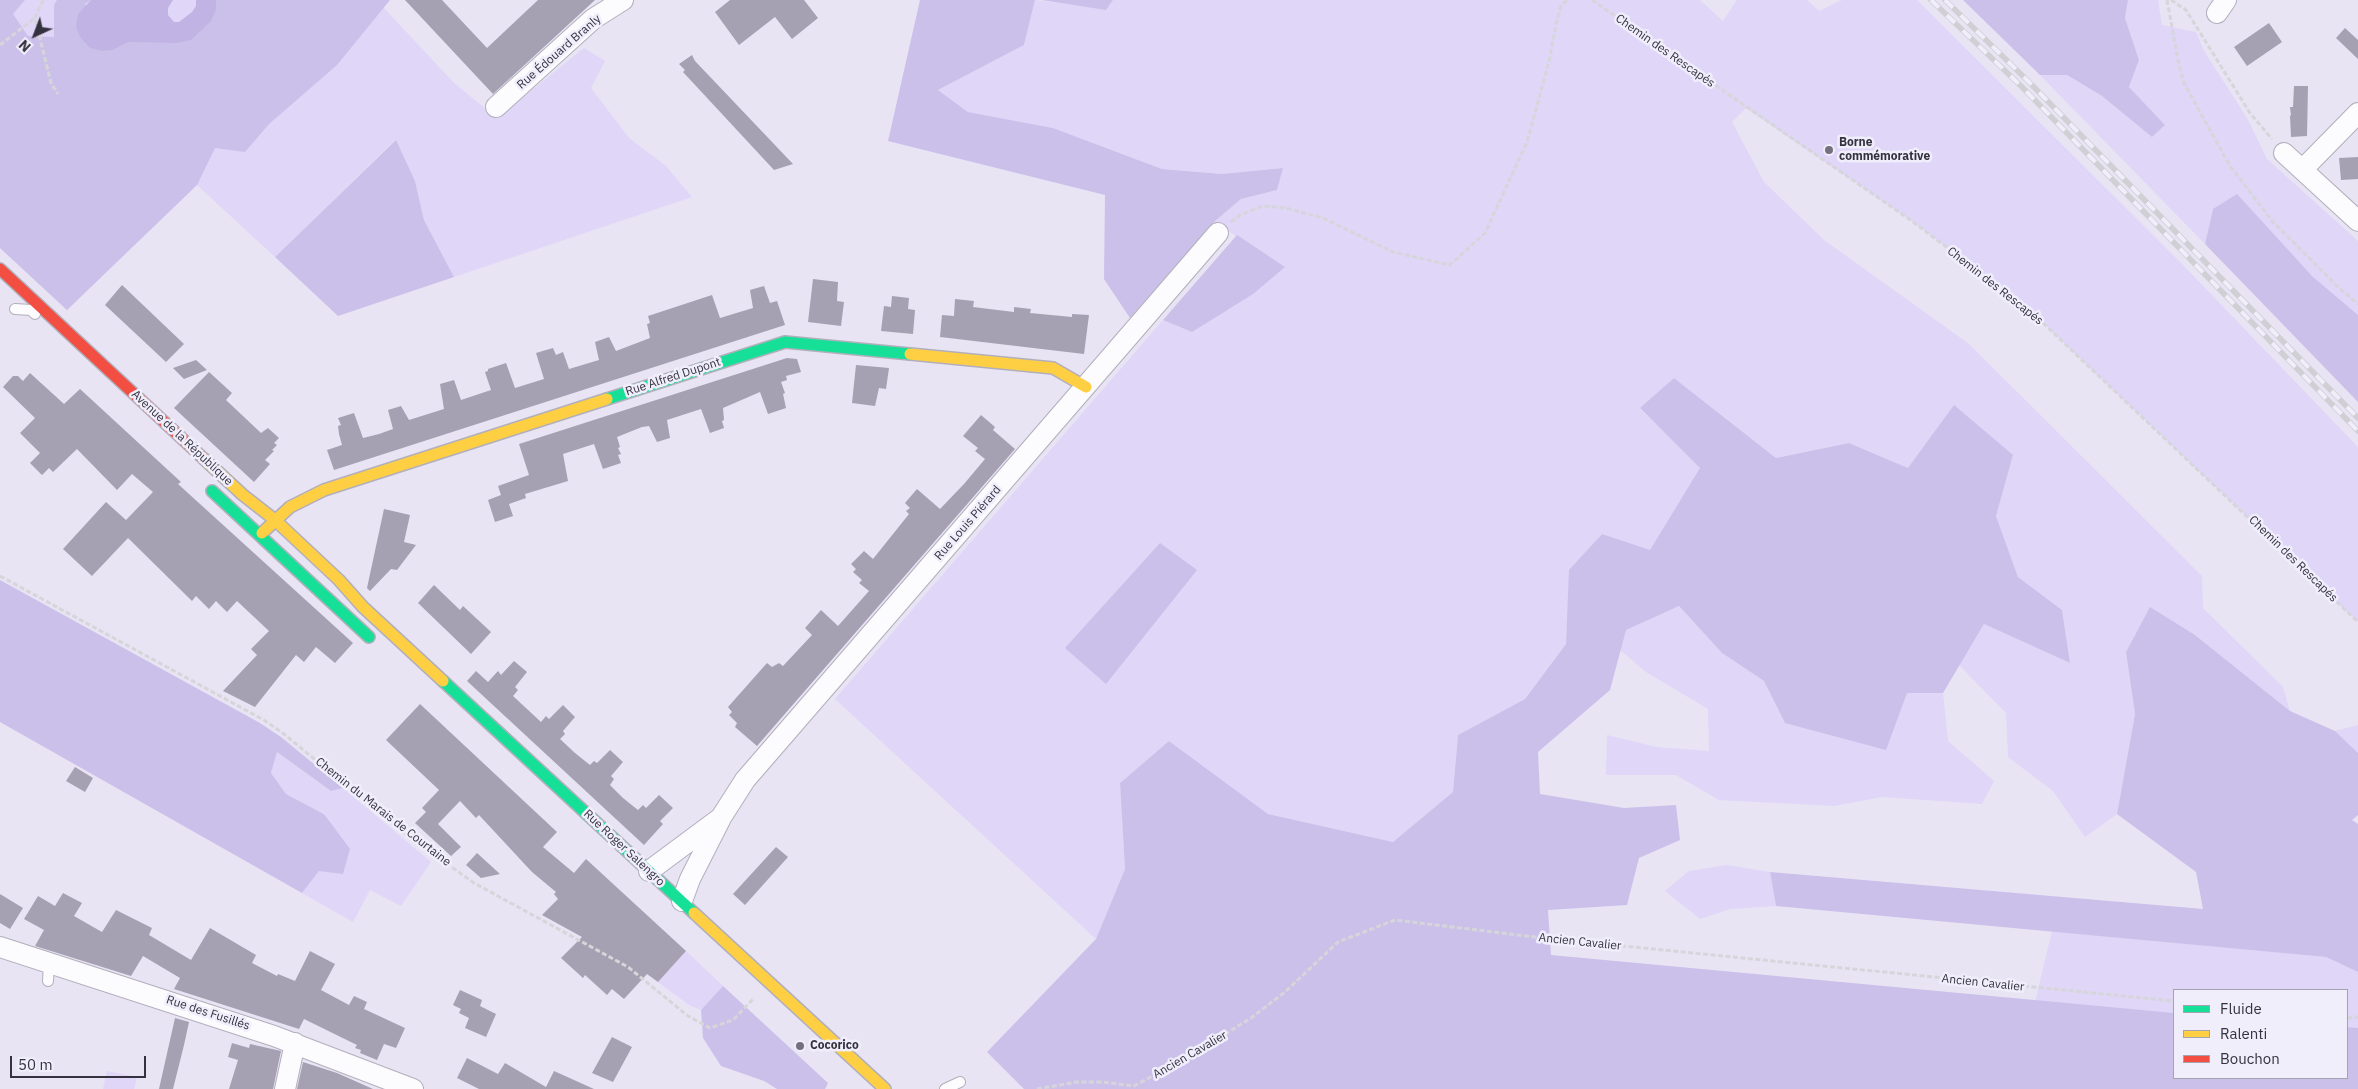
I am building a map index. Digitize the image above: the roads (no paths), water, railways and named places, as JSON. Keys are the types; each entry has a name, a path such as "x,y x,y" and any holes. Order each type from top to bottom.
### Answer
{"main road":[{"name":"Avenue de la République","path":"0,269 243,495 274,520 338,580 363,607"},
{"path":"5,300 30,323"},
{"name":"Rue Alfred Dupont","path":"260,536 274,520 290,507 324,490 784,342 1053,368 1086,386"},
{"name":"Avenue de la République","path":"202,483 379,646"},
{"name":"Rue Roger Salengro","path":"363,607 885,1089"}],"street":[{"name":"Rue Édouard Branly","path":"496,107 593,19 623,0"},
{"path":"2303,170 2358,112"},
{"path":"2284,153 2358,221"},
{"name":"Rue Louis Piérard","path":"682,901 690,879 722,816 744,780 1218,233"},
{"name":"Rue Louis Piérard","path":"648,871 722,816"},
{"name":"Rue des Fusillés","path":"0,947 49,972 295,1043 413,1089"},
{"path":"285,1089 295,1043"}],"lane":[{"path":"15,309 31,310 39,317 232,498 260,536"},
{"path":"274,520 310,572 729,958 749,964"},
{"path":"945,1089 960,1082 956,1089"}],"railway":[{"path":"1931,0 2022,87 2358,431"},
{"path":"1945,0 2028,81 2358,418"}],"place":[{"name":"Borne commémorative","path":"1829,150"},
{"name":"Cocorico","path":"800,1046"}]}
